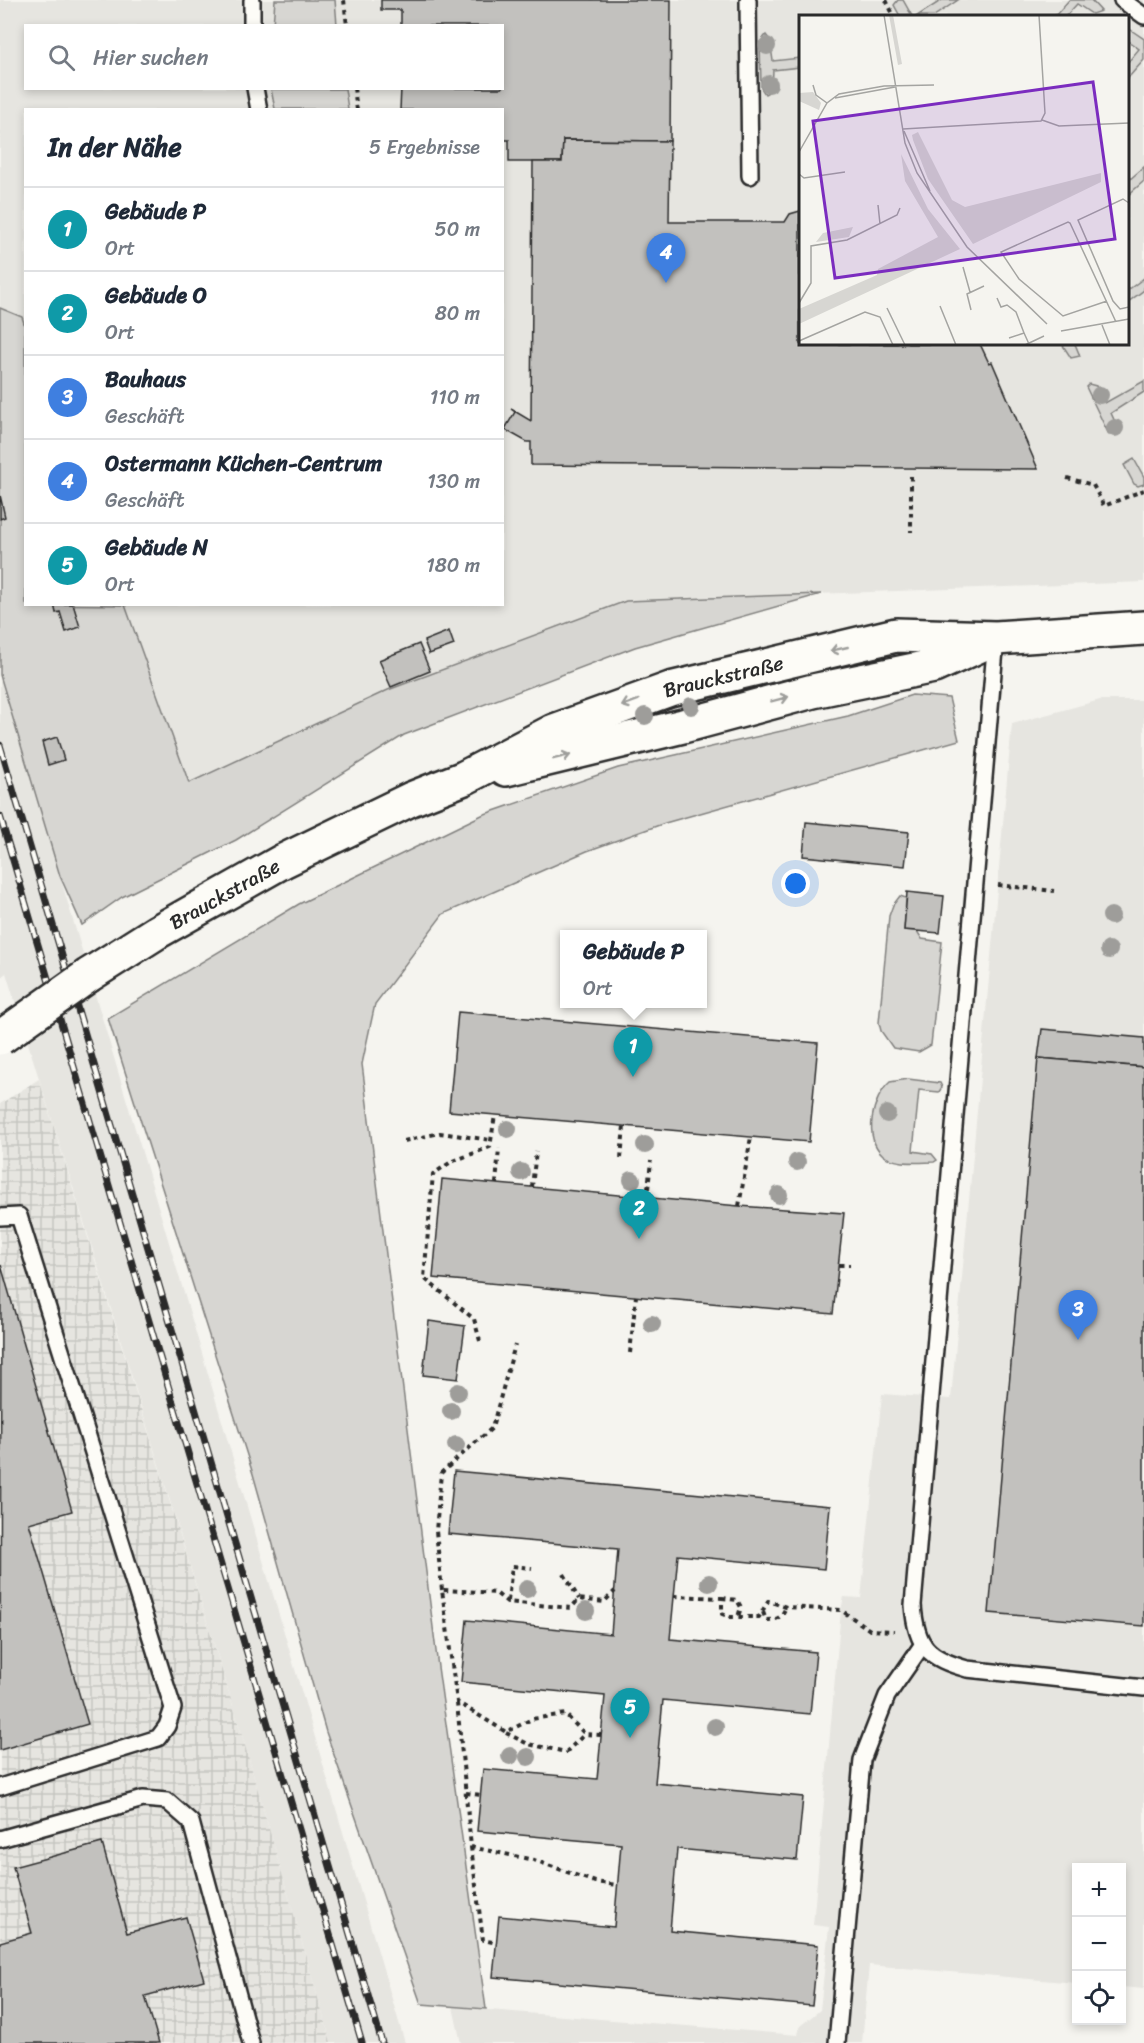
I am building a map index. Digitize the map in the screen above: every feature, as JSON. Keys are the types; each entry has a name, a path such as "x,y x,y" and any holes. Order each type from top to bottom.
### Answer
{"street":[{"name":"Brauckstraße","path":"0,1038 89,975 157,932 283,861 411,799 464,778 568,755 813,690 934,666 996,638 1144,628"}],"lane":[{"path":"252,0 252,24"},
{"path":"748,0 750,177"},
{"path":"1122,0 1144,16"},
{"path":"255,90 259,108"},
{"path":"996,638 913,1605 915,1632 940,1662 967,1669 1144,1688"},
{"path":"0,1217 19,1216 173,1708 167,1726 158,1738 0,1787"},
{"path":"837,2043 862,1760 887,1696 923,1644"},
{"path":"0,1839 143,1799 166,1801 191,1822 251,2043"}],"path":[{"path":"344,0 347,24"},
{"path":"886,0 894,15"},
{"path":"354,90 357,108"},
{"path":"911,476 911,532"},
{"path":"1067,478 1093,485 1104,506 1144,490"},
{"path":"993,885 1054,891"},
{"path":"480,1341 474,1319 424,1278 433,1174 451,1162 490,1147 495,1115"},
{"path":"621,1158 624,1126"},
{"path":"404,1141 440,1133 455,1137 491,1140"},
{"path":"739,1206 752,1137"},
{"path":"496,1184 499,1148"},
{"path":"532,1188 536,1151"},
{"path":"647,1198 651,1161"},
{"path":"839,1265 850,1265"},
{"path":"630,1353 636,1296"},
{"path":"496,1943 483,1940 436,1531 441,1473 492,1428 515,1345"},
{"path":"507,1602 512,1566 532,1568"},
{"path":"564,1574 579,1599"},
{"path":"442,1590 496,1593 507,1602 571,1608 579,1599"},
{"path":"579,1599 604,1602 615,1590"},
{"path":"674,1596 738,1600 741,1606 738,1617"},
{"path":"722,1598 722,1614 759,1617 763,1612"},
{"path":"786,1607 782,1616 776,1620 766,1620 763,1612 764,1604 768,1601 786,1607 841,1610 870,1630"},
{"path":"457,1702 528,1744 566,1752 585,1734"},
{"path":"506,1732 532,1719 565,1714 585,1734 602,1735"},
{"path":"466,1793 481,1795"},
{"path":"471,1847 534,1860 595,1882 617,1885"}],"shaded area":[{"path":"0,0 1144,0 1144,582 626,601 388,690 188,783 125,606 504,606 504,108 24,108 24,323 22,317 0,308"},
{"path":"275,0 335,0 337,24 273,24"},
{"path":"898,0 903,0 911,15 899,15 894,5"},
{"path":"942,0 958,0 936,15 919,15"},
{"path":"1069,0 1091,0 1101,11 1092,14 1077,4 1067,15 1056,15"},
{"path":"1129,29 1144,39 1144,60 1129,77 1129,61 1139,49 1129,42"},
{"path":"766,35 770,40 773,61 799,58 799,67 773,70 772,90 765,94 761,88 760,42"},
{"path":"271,90 345,90 348,108 275,108"},
{"path":"1144,167 1144,181 1129,194 1129,180"},
{"path":"1144,278 1144,290 1129,301 1129,289"},
{"path":"0,308 22,317 24,323 24,606 125,606 189,783 388,690 626,601 821,594 635,647 404,735 236,840 122,897 82,925 60,876 0,675"},
{"path":"1063,345 1075,345 1080,356 1071,358"},
{"path":"1144,381 1144,392 1111,413 1120,433 1109,435 1086,387 1089,384 1096,386 1105,403"},
{"path":"1134,459 1144,477 1144,484 1138,486 1134,484 1124,465"},
{"path":"889,652 891,659 684,716 678,697"},
{"path":"0,675 405,2043 331,2043 242,1735 99,1270 6,973 0,978"},
{"path":"912,695 949,698 959,740 665,823 587,851 443,914 375,1004 362,1064 438,1667 486,2009 421,2004 326,1732 253,1474 108,1018 299,904 482,815 618,768 848,716"},
{"path":"1100,700 1144,700 1144,1989 1126,1987 1126,1863 1072,1863 1072,1983 869,1965 862,2043 461,2043 453,2007 798,2035 800,2026 820,2010 829,1927 813,1925 841,1610 844,1597 861,1598 882,1394 951,1399 1012,724"},
{"path":"900,896 906,898 904,930 917,931 922,939 942,942 931,1045 919,1052 893,1048 881,1031 879,1023 889,916"},
{"path":"39,1079 242,1735 331,2043 0,2043 0,1104"},
{"path":"908,1079 940,1083 942,1087 939,1092 919,1090 913,1151 932,1154 937,1160 934,1162 908,1162 888,1158 877,1147 873,1138 872,1118 884,1089 890,1082"}],"building":[{"path":"381,0 671,0 670,141 563,140 562,162 509,162 509,140 504,140 504,108 400,108 401,90 504,90 504,24 401,24 401,10 381,10"},
{"path":"563,140 670,141 669,222 785,222 790,214 799,211 799,345 980,345 989,363 992,362 1038,469 531,465 531,442 527,442 504,428 515,412 511,409 531,421 533,162 562,162"},
{"path":"0,495 5,517 0,519"},
{"path":"54,606 74,606 80,627 66,632 60,612 56,613"},
{"path":"449,631 454,645 429,654 424,641"},
{"path":"419,644 430,671 391,687 379,660"},
{"path":"57,737 64,760 48,765 42,742"},
{"path":"806,822 909,832 905,866 803,856"},
{"path":"907,892 944,896 940,933 904,930"},
{"path":"458,1012 818,1043 809,1142 449,1111"},
{"path":"1042,1029 1144,1038 1144,1067 1038,1058"},
{"path":"1038,1058 1144,1067 1144,1626 989,1613"},
{"path":"442,1179 739,1206 844,1213 833,1314 433,1278"},
{"path":"1,1265 72,1511 29,1523 88,1724 0,1750"},
{"path":"429,1321 465,1326 458,1379 423,1375"},
{"path":"454,1471 830,1506 824,1569 678,1555 670,1639 816,1652 810,1714 663,1700 655,1783 803,1797 797,1860 677,1849 670,1931 818,1945 812,2006 493,1977 499,1916 614,1927 621,1844 477,1831 483,1769 597,1779 605,1696 461,1682 467,1620 611,1634 618,1549 448,1534"},
{"path":"102,1843 127,1933 186,1917 204,1980 145,1996 159,2043 0,2043 0,1942 32,1933 13,1867"}],"railway":[{"path":"0,745 382,2043"},
{"path":"0,816 362,2043"}],"place":[{"name":"Ostermann Küchen-Centrum","path":"666,283"},
{"name":"Gebäude P","path":"633,1077"},
{"name":"Gebäude O","path":"639,1239"},
{"name":"Bauhaus","path":"1078,1340"},
{"name":"Gebäude N","path":"630,1738"}]}
